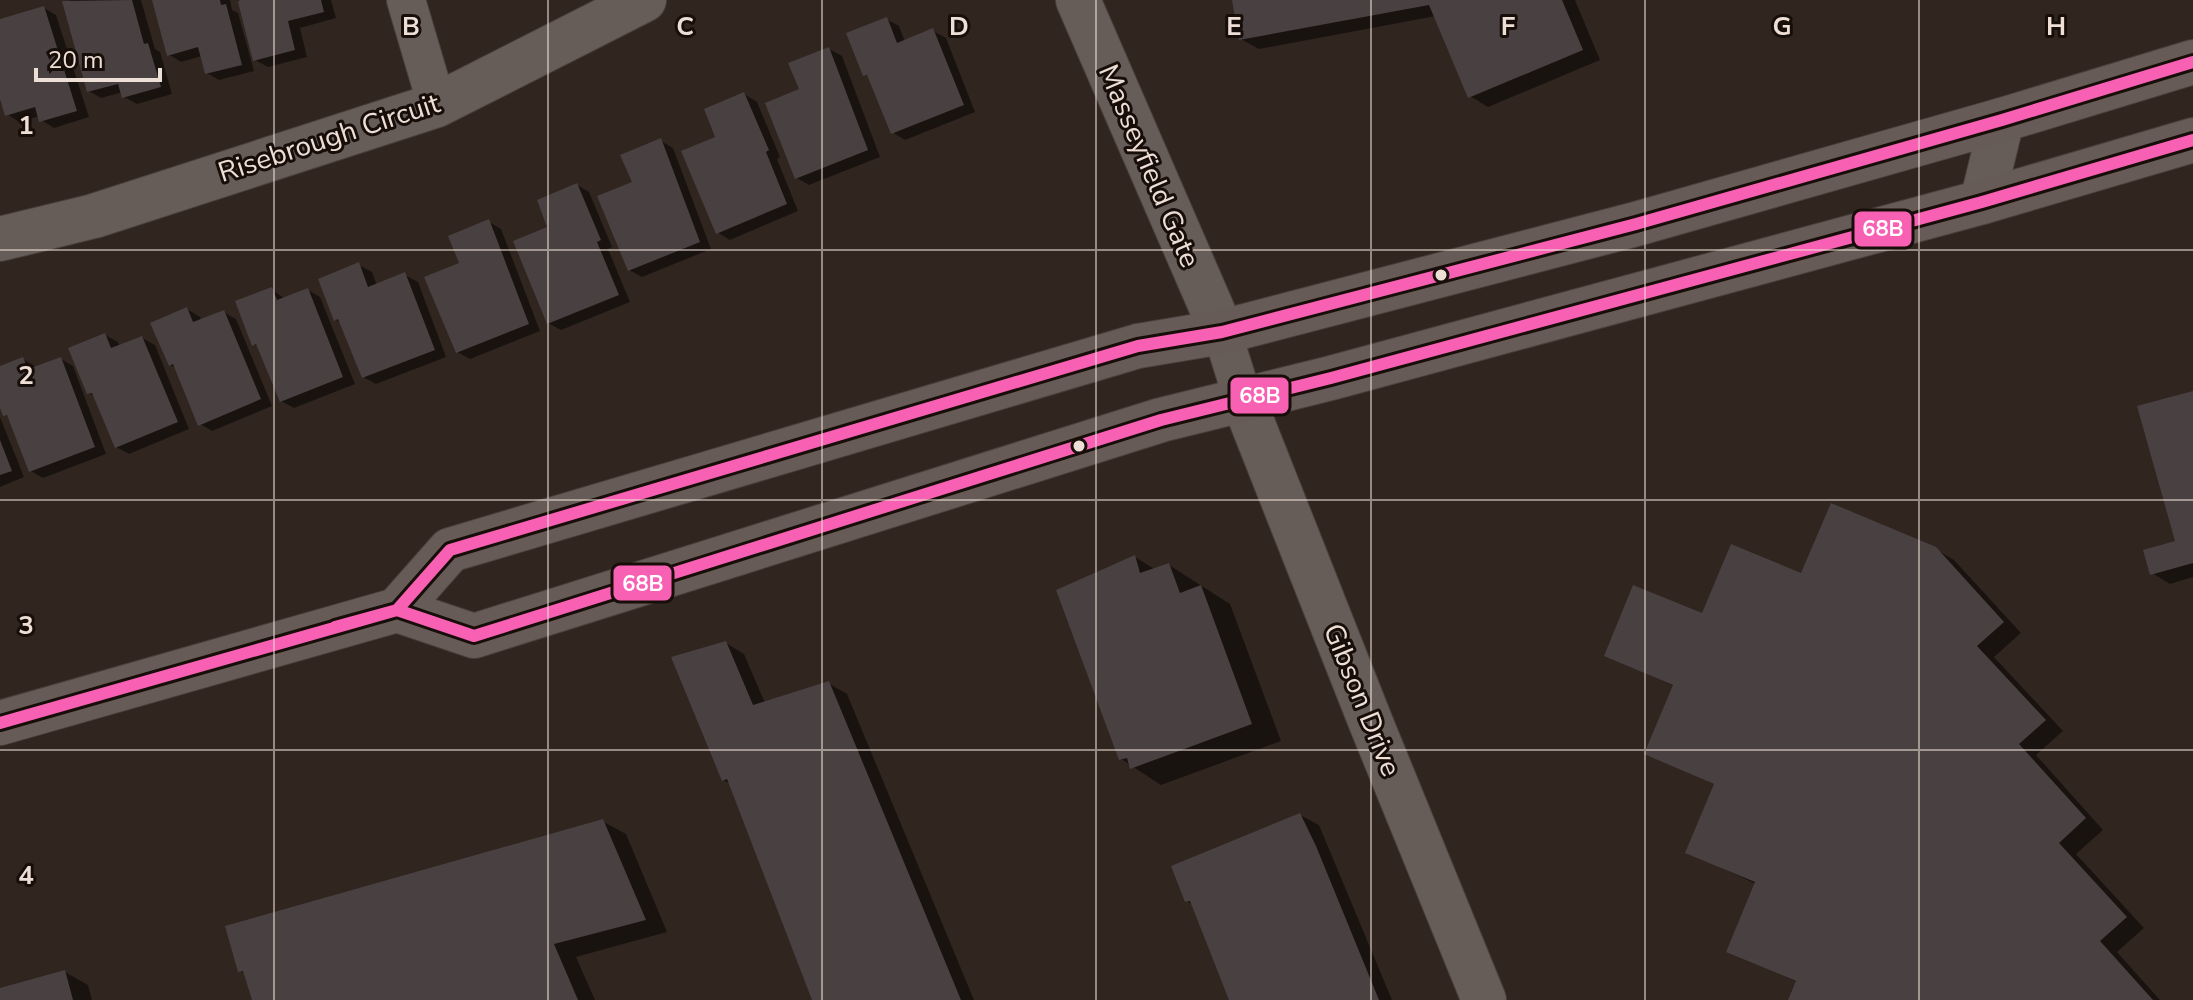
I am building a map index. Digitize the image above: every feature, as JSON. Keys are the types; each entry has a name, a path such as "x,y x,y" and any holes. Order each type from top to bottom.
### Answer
{"main road":[{"path":"0,723 397,610 450,550 1138,346 1222,332 1636,224 2193,62"},
{"path":"397,610 474,636 1161,420 1331,378 1982,202 2193,140"}],"street":[{"path":"406,0 437,105"},
{"name":"Risebrough Circuit","path":"0,239 94,216 437,105 644,0"},
{"name":"Masseyfield Gate","path":"1078,0 1222,332"},
{"path":"1982,202 2002,120"},
{"path":"1222,332 1243,399"},
{"name":"Gibson Drive","path":"1243,399 1484,1000"}],"building":[{"path":"132,0 144,44 148,43 161,87 122,98 118,84 87,92 62,1"},
{"path":"152,0 220,0 221,5 226,4 242,65 205,74 198,47 167,56"},
{"path":"240,0 321,0 324,12 288,21 295,50 253,61"},
{"path":"1232,0 1562,0 1583,50 1468,98 1429,5 1239,40"},
{"path":"44,6 77,111 39,122 35,107 5,116 0,99 0,19"},
{"path":"887,17 897,43 933,28 964,105 891,134 846,33"},
{"path":"829,47 868,150 795,179 765,103 799,89 788,63"},
{"path":"744,92 769,150 766,152 787,204 716,234 681,151 715,137 704,109"},
{"path":"661,138 700,242 628,271 597,196 632,182 620,155"},
{"path":"577,183 601,240 597,242 619,295 547,324 513,241 547,227 537,200"},
{"path":"489,219 529,324 456,353 424,277 459,263 448,236"},
{"path":"359,262 368,287 405,272 435,350 362,378 338,319 334,321 318,279"},
{"path":"272,287 277,300 308,288 343,377 280,402 256,344 252,346 235,301"},
{"path":"187,307 193,322 224,310 261,399 198,426 173,364 169,366 150,323"},
{"path":"105,333 111,348 142,336 178,422 115,448 92,393 87,394 68,348"},
{"path":"23,357 28,369 61,357 95,447 29,472 7,415 3,416 0,408 0,366"},
{"path":"2193,391 2193,563 2150,575 2143,550 2175,541 2137,406"},
{"path":"0,440 12,471 0,475"},
{"path":"1831,503 1936,547 2004,622 1977,646 2046,720 2019,744 2086,818 2059,843 2127,917 2100,941 2153,1000 1788,1000 1796,981 1726,952 1755,882 1685,853 1714,784 1644,754 1673,685 1604,656 1633,585 1702,613 1731,544 1801,573"},
{"path":"1135,555 1140,573 1169,563 1180,593 1201,585 1252,724 1130,769 1127,758 1119,760 1056,590"},
{"path":"726,641 753,705 829,681 961,1000 812,1000 727,779 722,781 671,657"},
{"path":"1300,813 1379,1000 1229,1000 1190,901 1185,902 1171,866"},
{"path":"603,819 646,920 554,944 578,1000 252,1000 243,971 238,972 225,926"},
{"path":"65,970 73,1000 0,1000 0,988"}],"transit line":[{"name":"68B","path":"0,723 397,610 450,550 1138,346 1222,332 1636,224 2193,62"},
{"name":"68B","path":"335,627 397,610 474,636 1161,420 1331,378 1982,202 2193,140"}]}
